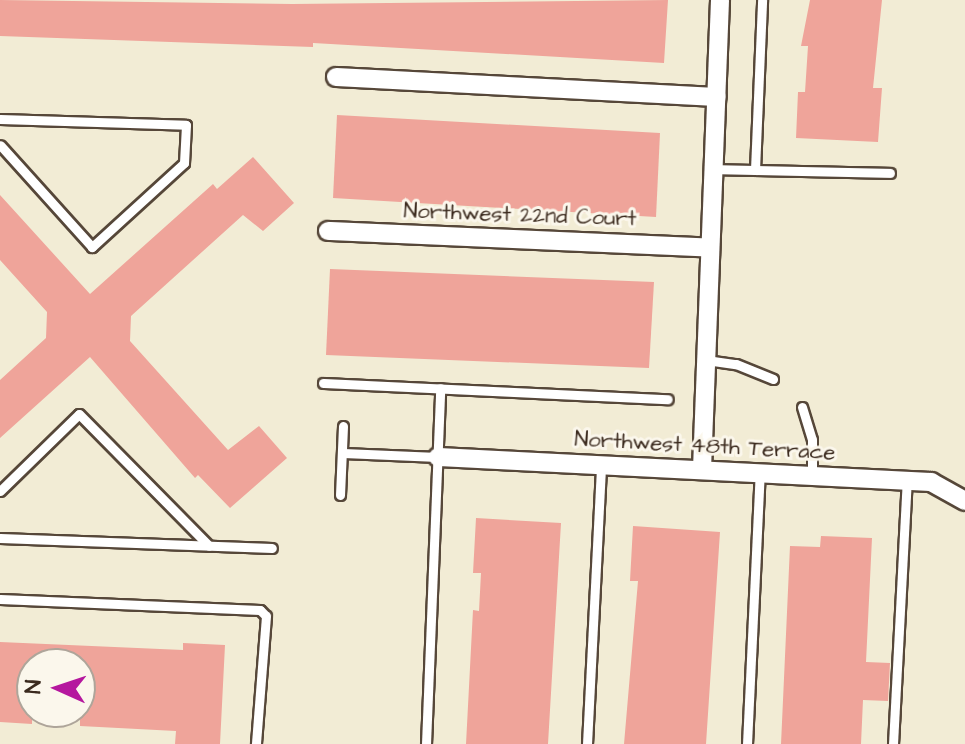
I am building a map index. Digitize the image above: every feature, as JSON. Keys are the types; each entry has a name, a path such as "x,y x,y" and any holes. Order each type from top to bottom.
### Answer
{"street":[{"path":"702,469 720,0"},
{"path":"336,77 716,97"},
{"name":"Northwest 22nd Court","path":"328,231 710,248"},
{"name":"Northwest 48th Terrace","path":"438,457 931,482 965,501"}],"lane":[{"path":"755,170 762,0"},
{"path":"0,119 186,125 184,163 92,247 0,145"},
{"path":"713,169 890,173"},
{"path":"706,360 736,364 773,379"},
{"path":"323,383 668,399"},
{"path":"426,744 440,388"},
{"path":"802,407 812,440 812,476"},
{"path":"0,491 79,414 209,546"},
{"path":"340,495 343,426"},
{"path":"343,453 438,457"},
{"path":"587,744 601,465"},
{"path":"747,744 760,473"},
{"path":"893,744 907,481"},
{"path":"0,538 272,548"},
{"path":"0,599 260,610 266,616 256,744"}],"building":[{"path":"0,0 292,4 668,0 664,63 313,43 313,47 0,36"},
{"path":"810,0 882,0 873,88 882,88 878,142 796,138 798,92 805,92 808,46 801,46"},
{"path":"337,115 660,133 656,217 333,198"},
{"path":"253,157 294,203 263,231 243,215 131,316 130,341 228,450 259,426 287,458 230,508 198,475 195,478 90,357 0,438 0,380 46,338 47,312 0,260 0,195 90,294 213,184 217,189"},
{"path":"330,269 654,282 649,368 326,355"},
{"path":"476,518 561,523 548,744 466,744 473,610 479,611 481,573 473,573"},
{"path":"633,526 720,532 706,744 624,744 638,581 630,581"},
{"path":"821,536 872,538 866,662 890,663 888,701 863,700 861,744 781,744 790,546 820,547"},
{"path":"0,642 183,650 183,643 225,645 220,744 175,744 176,731 96,727 96,648 16,648 16,723 0,722"}]}
